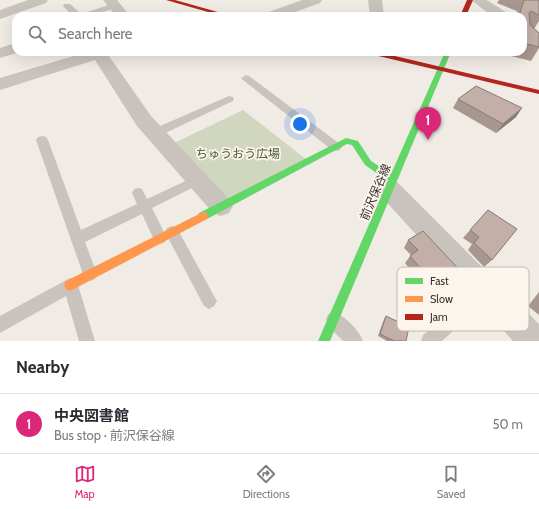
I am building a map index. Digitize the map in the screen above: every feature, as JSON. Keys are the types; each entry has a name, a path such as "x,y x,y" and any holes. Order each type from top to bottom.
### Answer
{"street":[{"path":"0,15 41,0"},
{"path":"282,12 315,0"},
{"path":"375,0 377,12"},
{"path":"465,12 470,0"},
{"path":"478,0 496,12"},
{"path":"178,1 215,12"},
{"path":"0,53 12,49"},
{"path":"0,84 61,58 77,56"},
{"path":"103,56 144,121 221,206"},
{"path":"394,56 441,70 539,92"},
{"name":"前沢保谷線","path":"324,341 446,56"},
{"path":"70,285 346,141 355,143 368,163 391,184 464,267"},
{"path":"524,331 534,341"}],"lane":[{"path":"67,6 74,12"},
{"path":"98,12 116,7"},
{"path":"246,78 336,147"},
{"path":"155,133 230,99"},
{"path":"42,140 90,274"},
{"path":"77,239 198,180"},
{"path":"138,193 145,206 210,301"},
{"path":"0,325 70,285 87,341"},
{"path":"334,320 355,341"},
{"path":"429,341 441,331"}],"green space":[{"name":"ちゅうおう広場","path":"243,110 307,160 222,201 170,145"}],"building":[{"path":"524,0 539,0 539,15 531,11 529,13 530,25 539,33 539,47 527,44 527,12 520,12"},
{"path":"476,86 522,108 503,124 458,99"},
{"path":"488,210 517,229 492,260 474,243 479,237 470,230"},
{"path":"423,231 457,267 419,267 410,256 418,250 408,240"},
{"path":"386,316 397,321 397,331 408,331 406,341 394,341 380,334"}],"traffic: fast":[{"path":"324,341 446,56"},
{"path":"203,216 346,141 355,143 368,163 393,180"}],"traffic: slow":[{"path":"70,285 203,216"}],"traffic: jam":[{"path":"169,0 214,12"},
{"path":"465,12 470,0"},
{"path":"387,56 539,92"}],"place":[{"name":"中央図書館","path":"428,140"}]}
